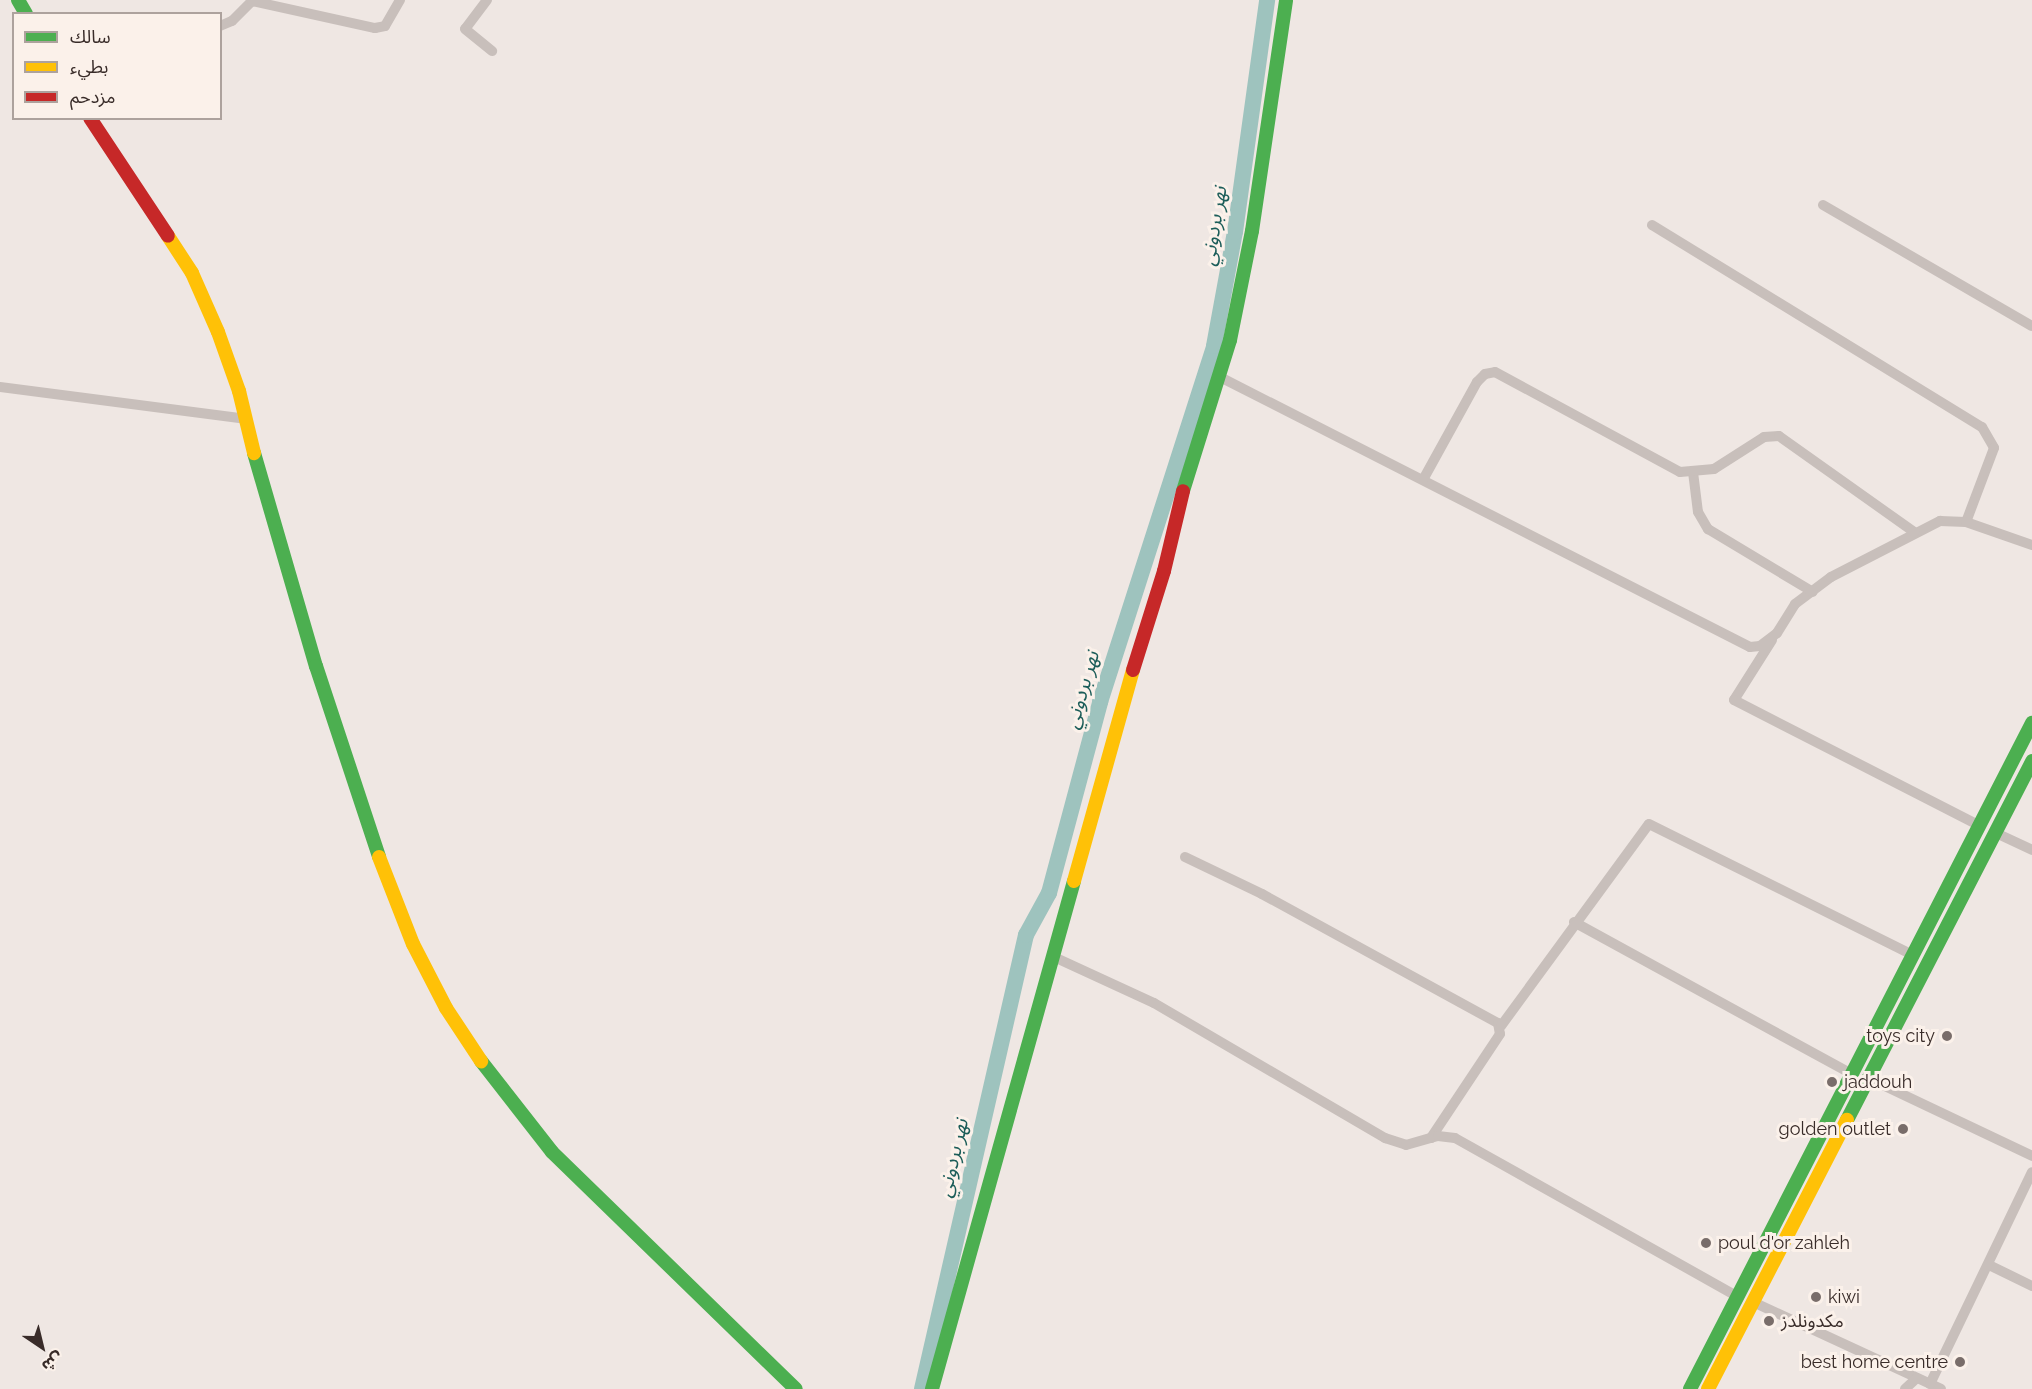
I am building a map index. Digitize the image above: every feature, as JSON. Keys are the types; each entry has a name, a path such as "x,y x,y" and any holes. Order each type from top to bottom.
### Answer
{"main road":[{"path":"932,1389 1239,302 1286,0"},
{"path":"91,120 192,273 218,332 247,420 281,549 372,840 413,944 446,1008 492,1078 552,1152 796,1389"},
{"path":"1690,1389 2032,723"},
{"path":"1708,1389 2032,761"}],"street":[{"path":"222,25 232,21 252,1 375,28 385,26 400,0"},
{"path":"488,0 465,29 492,51"},
{"path":"1823,205 2032,326"},
{"path":"1652,225 1982,427 1994,448 1966,522"},
{"path":"1424,478 1477,382 1489,372 1669,468 1693,472 1724,465 1764,437 1779,436 1914,532"},
{"path":"1218,376 1424,478 1744,644 1760,646 1777,633"},
{"path":"0,387 247,420"},
{"path":"1693,472 1698,512 1708,529 1813,592"},
{"path":"1980,826 1734,700 1795,604 1831,577 1914,532 1940,521 1966,522 2032,545"},
{"path":"1431,1138 1500,1034 1500,1026 1642,829 1653,823 1913,956"},
{"path":"1996,833 2032,850"},
{"path":"1185,857 1272,900 1500,1026"},
{"path":"1574,922 1852,1074"},
{"path":"1054,957 1154,1003 1385,1138 1414,1145 1431,1138 1455,1138 1737,1296"},
{"path":"1868,1078 2032,1156"},
{"path":"1930,1384 2032,1172"},
{"path":"1989,1265 2032,1286"},
{"path":"1753,1302 1941,1389"},
{"path":"1905,1389 1917,1378"}],"waterway":[{"name":"نهر بردوني","path":"922,1389 1026,935 1049,893 1100,702 1214,346 1235,232 1267,0"}],"traffic: fast":[{"path":"18,0 25,12"},
{"path":"1183,491 1230,340 1252,231 1286,0"},
{"path":"254,453 316,666 379,857"},
{"path":"1690,1389 2032,723"},
{"path":"1847,1120 2032,761"},
{"path":"932,1389 1074,881"},
{"path":"481,1061 552,1152 796,1389"}],"traffic: slow":[{"path":"168,236 192,273 218,332 239,391 254,453"},
{"path":"1074,881 1133,670"},
{"path":"379,857 413,944 446,1008 481,1061"},
{"path":"1708,1389 1847,1120"}],"traffic: jam":[{"path":"91,120 168,236"},
{"path":"1133,670 1164,571 1183,491"}],"place":[{"name":"toys city","path":"1947,1036"},
{"name":"jaddouh","path":"1832,1082"},
{"name":"golden outlet","path":"1903,1129"},
{"name":"poul d'or zahleh","path":"1706,1243"},
{"name":"kiwi","path":"1816,1297"},
{"name":"مكدونلدز","path":"1769,1321"},
{"name":"best home centre","path":"1960,1362"}]}
